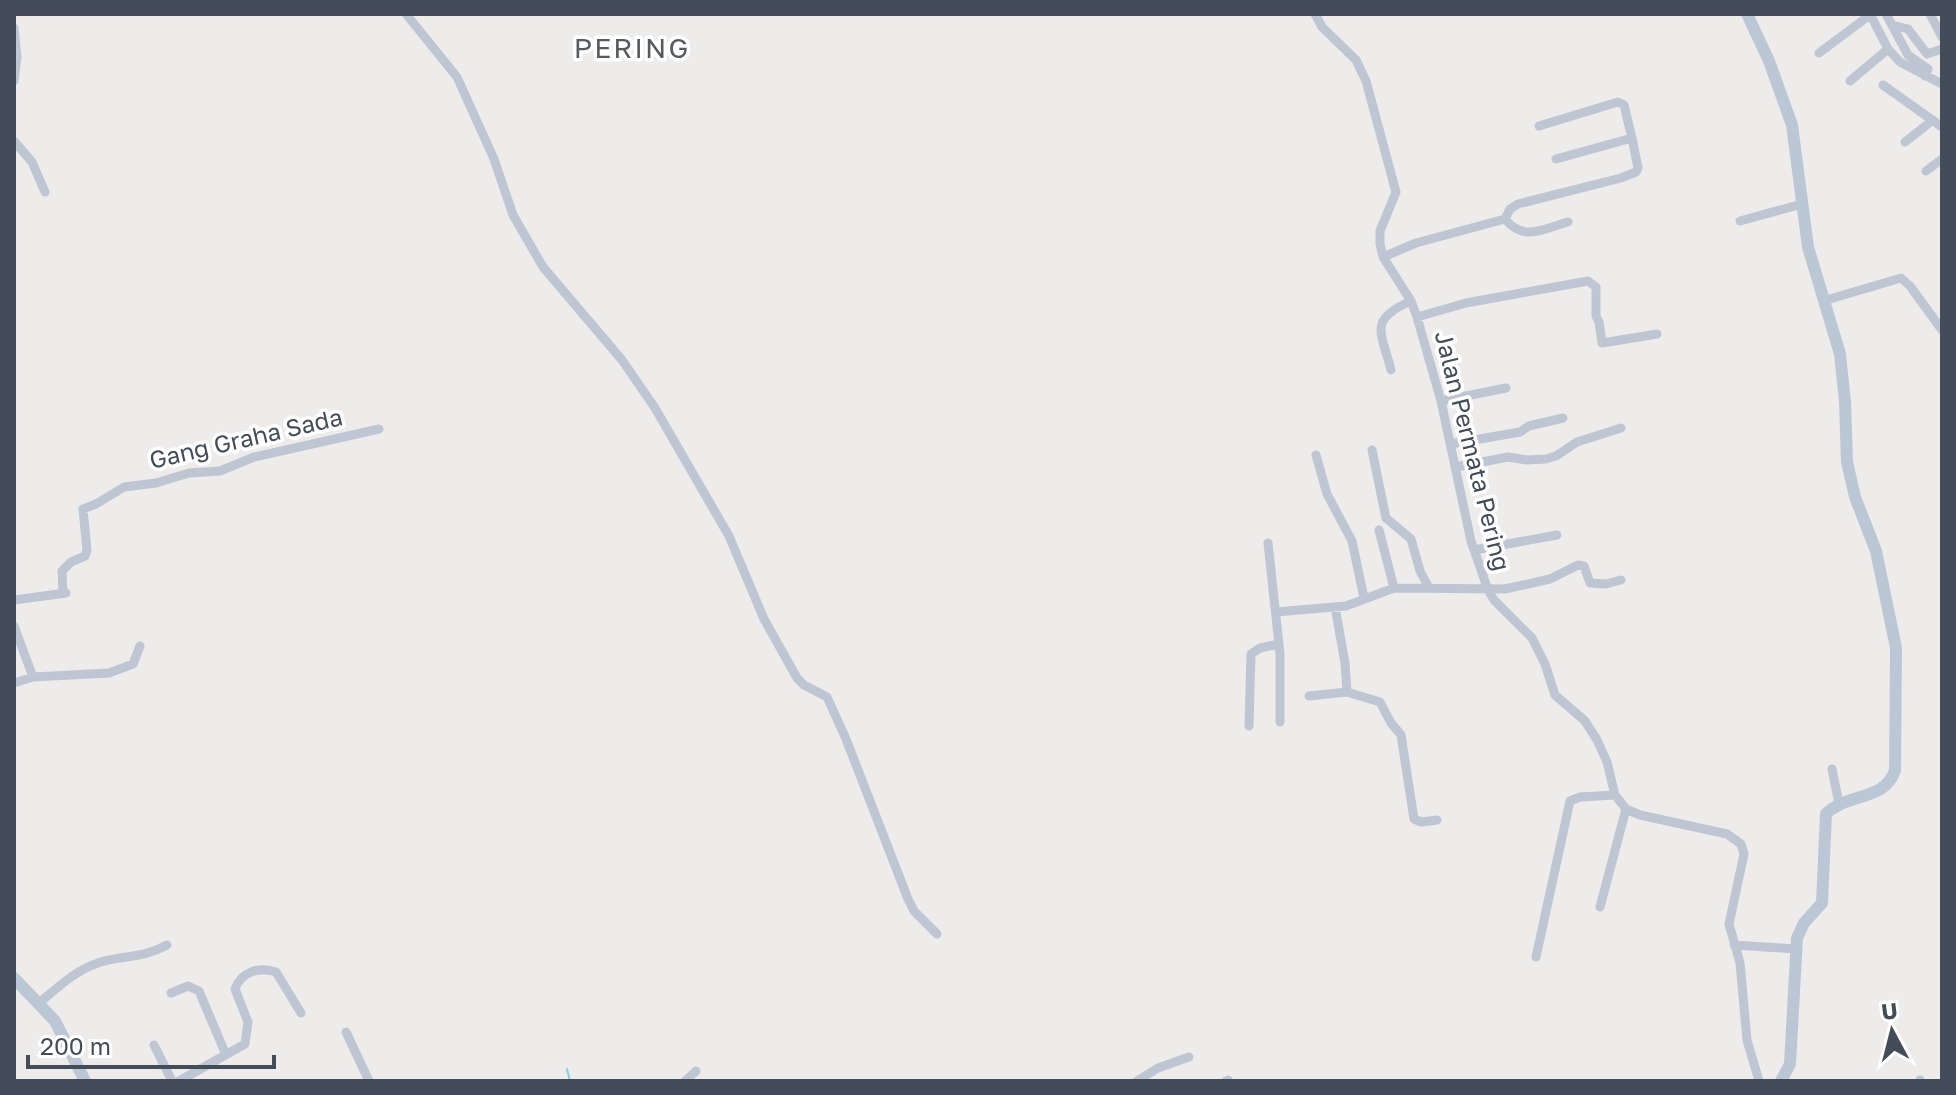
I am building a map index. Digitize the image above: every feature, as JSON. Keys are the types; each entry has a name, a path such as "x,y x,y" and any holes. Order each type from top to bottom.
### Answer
{"street":[{"path":"406,14 457,77 494,159 513,215 543,267 622,360 655,408 729,536 764,619 797,678 827,697 908,899 914,911 937,934"},
{"path":"1315,14 1322,27 1356,60 1366,81 1396,192 1380,231 1383,257 1416,243 1505,219 1512,207 1518,204 1636,172 1638,161 1624,105 1618,102 1539,126"},
{"path":"1747,14 1769,61 1792,125 1808,247 1840,354 1847,462 1855,497 1876,551 1896,648 1895,770 1885,788 1839,804 1830,809 1824,821 1822,903 1804,923 1797,938 1790,1064 1781,1081"},
{"path":"1886,14 1908,55 1928,69 1925,76"},
{"path":"1930,14 1938,22 1942,37"},
{"path":"1819,53 1870,15 1888,49 1900,62 1942,84"},
{"path":"1892,25 1908,29 1927,54 1942,49"},
{"path":"14,28 17,52 14,81"},
{"path":"1850,81 1888,49"},
{"path":"1883,85 1938,124 1905,142"},
{"path":"1556,159 1632,138"},
{"path":"14,141 32,162 45,192"},
{"path":"1926,171 1942,159"},
{"path":"1740,221 1802,204"},
{"path":"1505,219 1514,229 1525,233 1568,222"},
{"name":"Jalan Permata Pering","path":"1383,257 1411,301 1417,317 1441,401 1474,550 1488,590 1532,638 1555,695 1590,726 1607,762 1615,795 1626,809"},
{"path":"1823,301 1901,278 1942,330"},
{"path":"1417,317 1466,303 1588,281 1596,287 1596,316 1602,343 1657,334"},
{"path":"1391,370 1381,321 1388,312 1411,301"},
{"path":"1441,401 1506,388"},
{"path":"1451,444 1520,432 1529,426 1563,418"},
{"path":"1456,467 1508,457 1546,459 1577,442 1621,428"},
{"name":"Gang Graha Sada","path":"14,600 65,593 62,571 65,566 85,556 87,550 83,509 124,487 156,483 189,473 220,471 254,457 379,429"},
{"path":"1372,450 1386,518 1411,539 1420,571 1429,588"},
{"path":"1316,455 1327,494 1352,541 1364,598"},
{"path":"1379,530 1394,588"},
{"path":"1474,550 1557,535"},
{"path":"1268,543 1281,680 1280,722"},
{"path":"1276,612 1346,606 1394,588 1505,589 1550,579 1578,565 1584,566 1590,583 1606,584 1621,580"},
{"path":"1335,607 1347,692"},
{"path":"14,626 33,677"},
{"path":"1249,726 1251,654 1260,648 1278,644"},
{"path":"14,683 33,677 109,673 133,664 140,646"},
{"path":"1309,696 1347,692 1374,698 1383,706 1401,735 1414,819 1421,822 1437,820"},
{"path":"1832,769 1839,804"},
{"path":"1536,957 1570,801 1580,797 1615,795"},
{"path":"1600,907 1626,809 1640,815 1727,834 1741,844 1743,867 1729,924 1740,963 1747,1040 1759,1081"},
{"path":"39,1003 74,976 99,962 149,955 167,945"},
{"path":"1734,945 1796,949"},
{"path":"179,1081 246,1042 248,1022 235,989 249,972 267,969 276,972 301,1013"},
{"path":"14,978 55,1021 85,1081"},
{"path":"171,993 188,986 199,991 226,1055"},
{"path":"346,1032 369,1081"},
{"path":"154,1045 172,1081"},
{"path":"1138,1080 1158,1068 1189,1057"},
{"path":"685,1081 696,1071"}],"waterway":[{"path":"567,1069 570,1081"}],"district":[{"name":"PERING","path":"632,48"}]}
